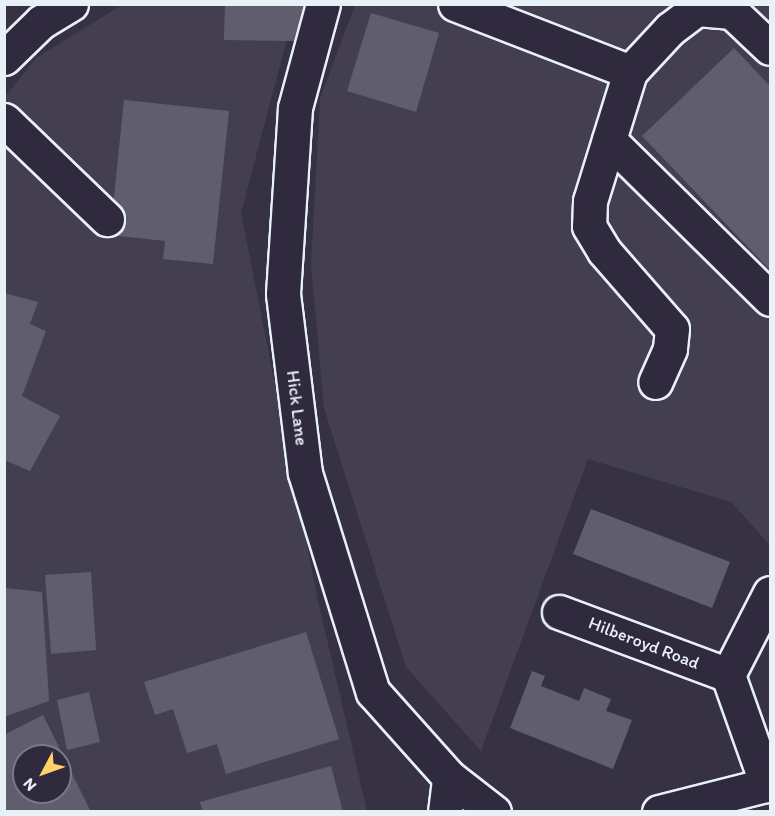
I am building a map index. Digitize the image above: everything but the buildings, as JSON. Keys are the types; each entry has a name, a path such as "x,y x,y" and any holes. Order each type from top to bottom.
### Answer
{"street":[{"path":"4,58 41,22 71,4"},
{"name":"Hick Lane","path":"323,4 295,108 283,294 305,473 373,692 448,777 495,812"},
{"path":"455,4 630,72"},
{"path":"655,382 670,349 672,329 604,251 589,226 590,201 630,72 670,29 697,9 732,12 771,48"},
{"path":"4,120 107,219"},
{"path":"609,140 771,299"},
{"path":"659,812 769,785 728,675 771,593"},
{"name":"Hilberoyd Road","path":"559,612 728,675"},
{"path":"445,812 448,777"}],"shaded area":[{"path":"122,5 296,5 241,213 318,601 367,811 5,811 4,98 36,58"},
{"path":"355,5 770,5 770,545 731,502 588,459 481,751 406,667 324,408 311,264 320,99"}]}
